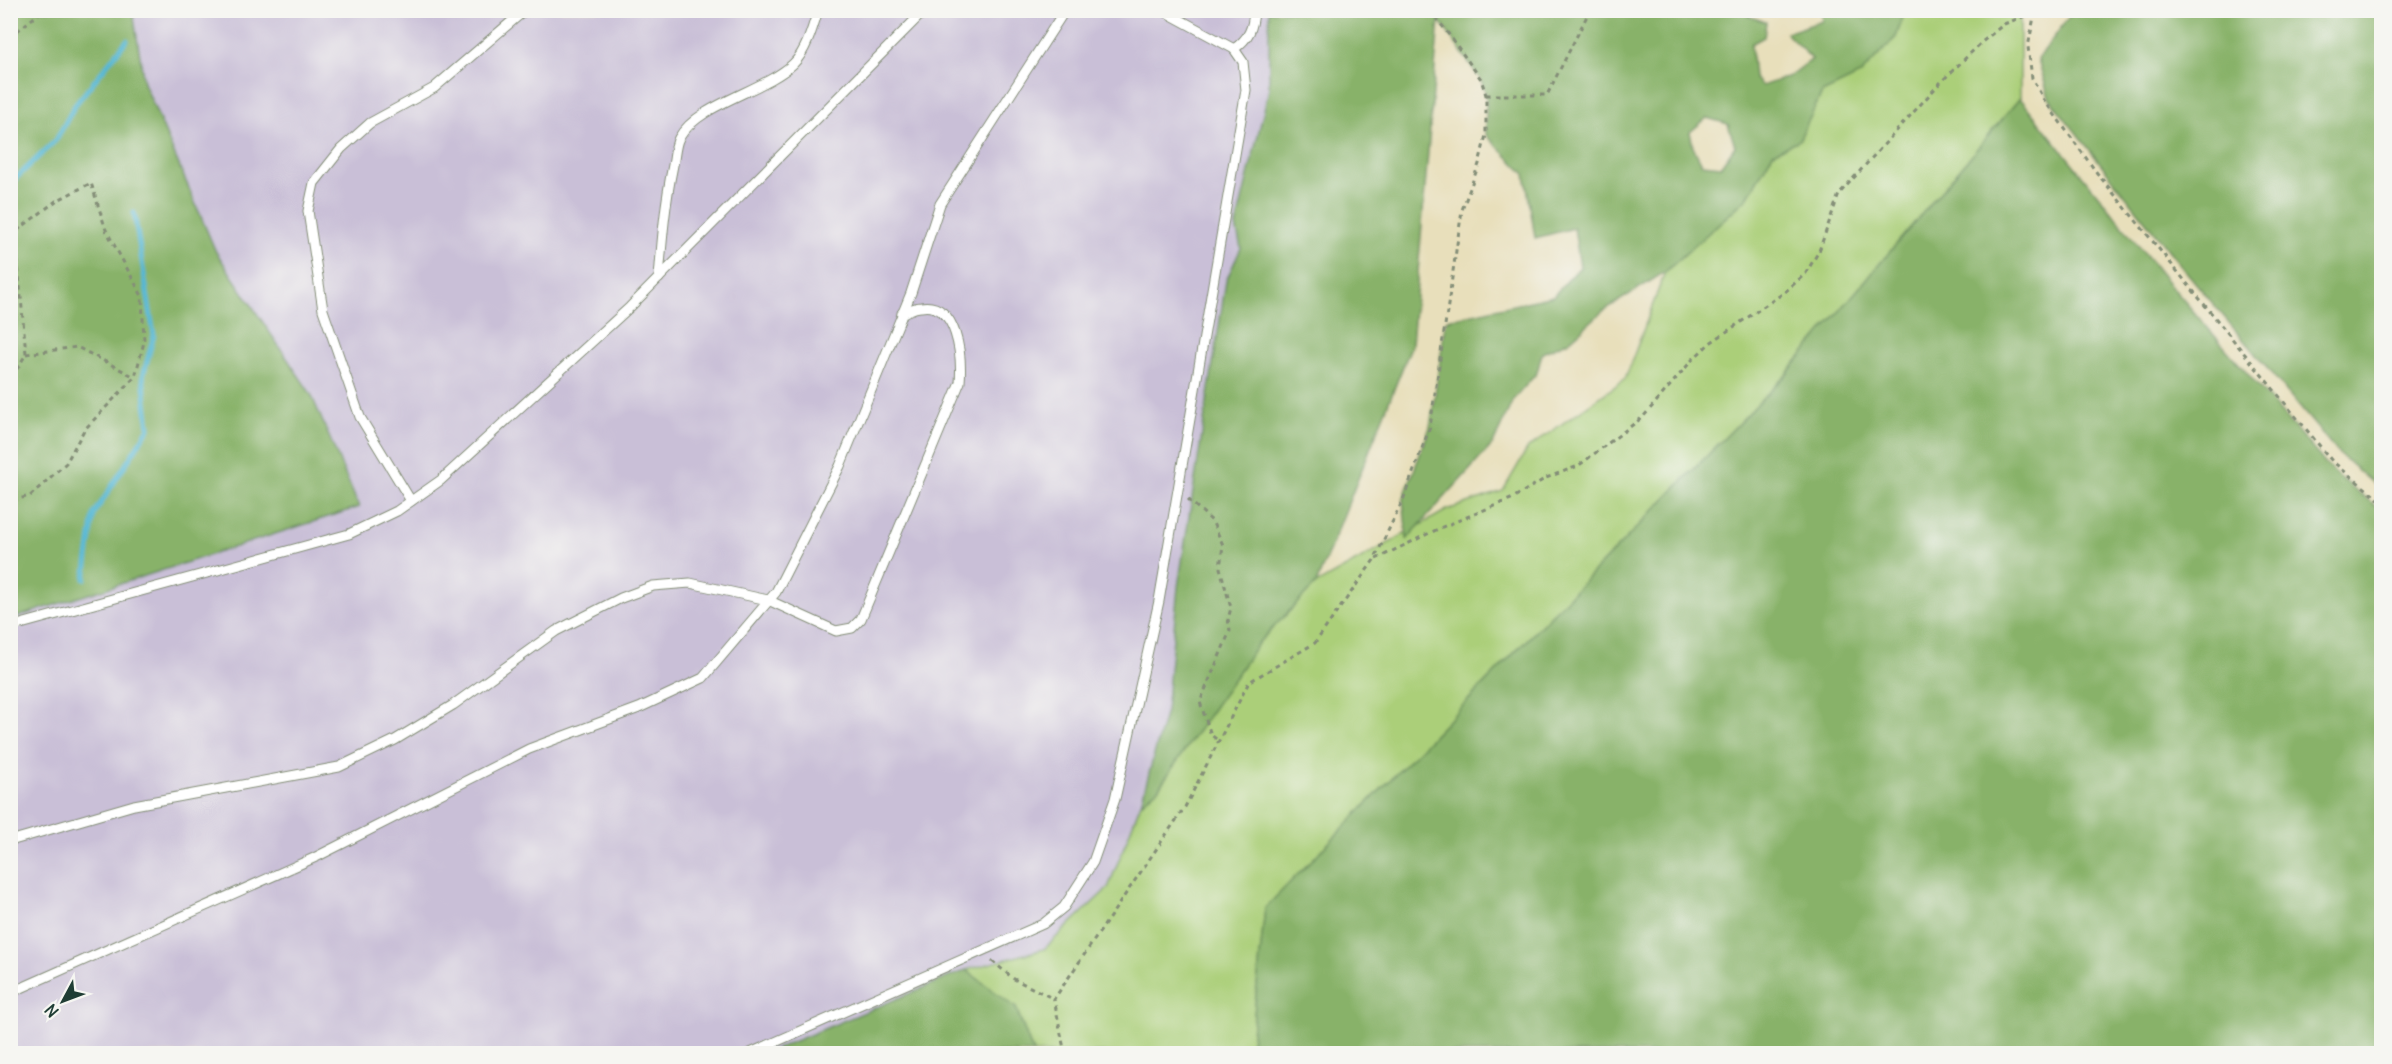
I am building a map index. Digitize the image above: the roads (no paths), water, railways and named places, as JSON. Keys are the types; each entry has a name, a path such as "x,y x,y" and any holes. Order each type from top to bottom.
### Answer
{"lane":[{"path":"411,501 360,417 323,310 308,211 314,183 340,149 370,123 404,107 434,88 525,10"},
{"path":"659,278 664,207 679,138 701,116 742,93 768,83 795,63 813,28 818,10"},
{"path":"10,627 349,534 397,511 449,472 659,278 925,10"},
{"path":"10,993 316,857 529,749 639,708 703,678 776,592 840,466 902,313 940,204 1065,10"},
{"path":"748,1053 1043,924 1064,907 1093,862 1115,799 1159,601 1246,90 1243,63 1234,49 1162,10"},
{"path":"1234,49 1246,40 1253,28 1254,10"},
{"path":"10,841 134,805 339,767 395,740 453,705 556,631 621,598 653,586 690,583 768,600 836,631 852,628 861,619 960,382 962,358 950,322 939,310 922,306 902,313"}],"waterway":[{"path":"10,184 56,140 75,105 127,40"},
{"path":"85,579 94,514 149,428 143,376 154,335 134,213"}]}
